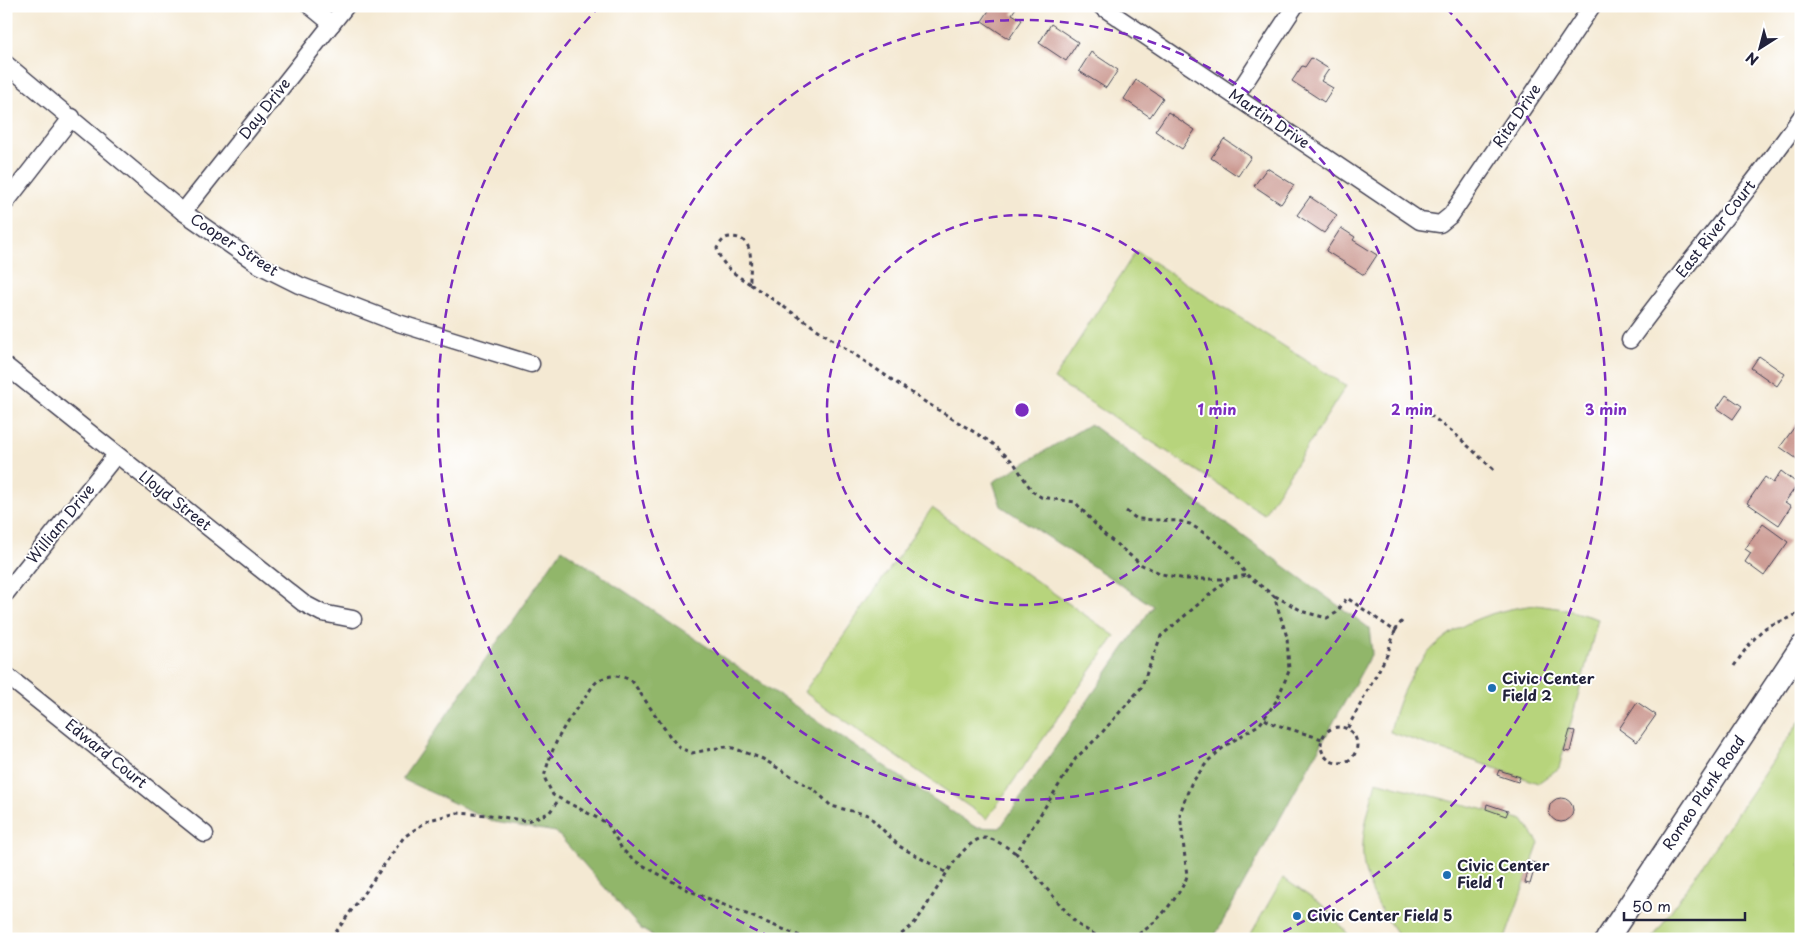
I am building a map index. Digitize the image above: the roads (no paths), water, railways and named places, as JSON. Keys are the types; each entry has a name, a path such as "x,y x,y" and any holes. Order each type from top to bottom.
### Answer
{"street":[{"path":"310,6 332,24"},
{"name":"Day Drive","path":"184,212 346,6"},
{"name":"Martin Drive","path":"1101,6 1420,221 1440,224"},
{"path":"1236,96 1295,6"},
{"name":"Rita Drive","path":"1440,224 1451,215 1592,6"},
{"name":"Cooper Street","path":"6,64 184,212 259,265 299,285 395,322 531,364"},
{"name":"East River Court","path":"1630,340 1662,296 1726,219 1801,116"},
{"path":"6,202 72,117"},
{"name":"Lloyd Street","path":"6,366 303,603 322,613 353,618"},
{"name":"William Drive","path":"6,592 116,455"},
{"name":"Romeo Plank Road","path":"1607,939 1801,647"},
{"name":"Edward Court","path":"6,675 206,834"}],"place":[{"name":"Civic Center Field 2","path":"1492,688"},
{"name":"Civic Center Field 1","path":"1447,875"},
{"name":"Civic Center Field 5","path":"1297,916"}]}
